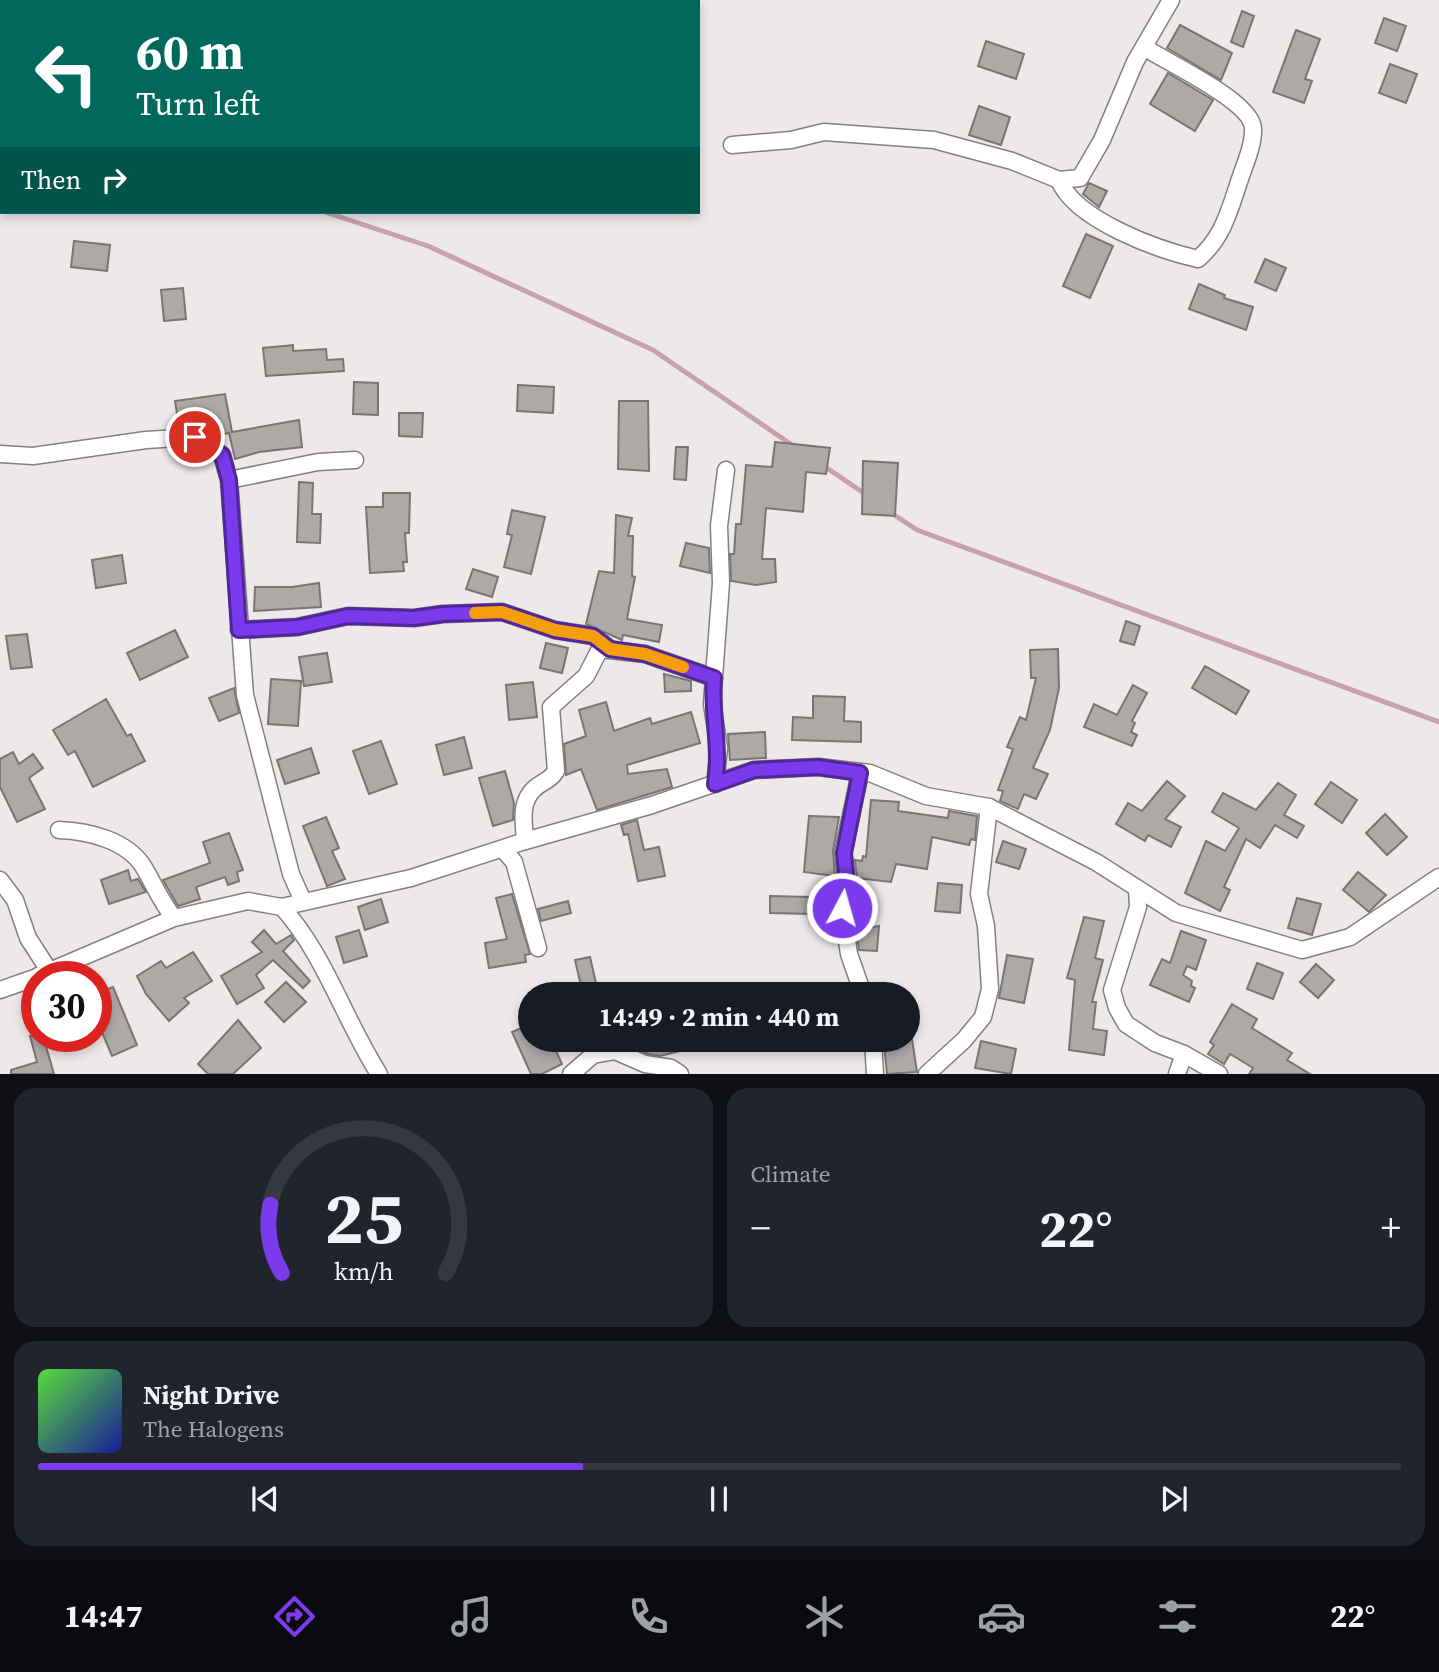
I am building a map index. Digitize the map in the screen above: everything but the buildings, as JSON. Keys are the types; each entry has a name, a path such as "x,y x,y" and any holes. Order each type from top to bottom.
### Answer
{"street":[{"path":"732,145 791,139 824,132 934,140 1012,161 1059,180 1080,178 1102,141 1144,47 1171,0"},
{"path":"1059,180 1063,191 1076,205 1163,251 1198,259 1214,245 1227,218 1250,147 1253,129 1250,116 1235,101 1144,47"},
{"path":"0,454 33,456 146,440 195,437 222,455 229,480 245,695 291,874 303,901"},
{"path":"229,480 318,463 355,460"},
{"path":"715,784 719,748 712,704 721,583 719,526 726,470"},
{"path":"239,630 298,627 348,616 414,618 502,612 555,630 593,636 610,649"},
{"path":"525,841 523,810 528,796 552,778 555,771 551,706 586,677 600,649 645,654 714,678"},
{"path":"74,961 174,918 248,901 282,907 411,878 525,841 652,805 754,770 818,767 870,773 926,796 989,807 1096,862 1176,914 1302,950 1350,937 1439,877"},
{"path":"859,982 849,954 842,908 847,884 844,853 860,773"},
{"path":"927,1073 964,1040 983,1017 990,989 986,926 979,894 989,807"},
{"path":"59,830 104,837 126,850 142,864 160,901 174,918"},
{"path":"503,849 514,862 538,948"},
{"path":"0,880 15,900 36,961"},
{"path":"1137,890 1138,907 1112,990 1126,1024 1155,1043 1184,1054 1219,1073"},
{"path":"282,907 313,947 360,1043 379,1073"},
{"path":"0,990 21,982"},
{"path":"571,1073 593,1055 615,1051 680,1073"},
{"path":"873,1052 874,1073"},
{"path":"1177,1073 1184,1054"}],"waterway":[{"path":"331,214 428,246 653,350 795,447"},
{"path":"824,466 868,496"},
{"path":"890,512 917,530 1439,722"}],"slow traffic":[{"path":"475,613 502,612 555,630 593,636 610,649 645,654 683,667"}],"route":[{"path":"195,437 222,455 229,480 239,630 298,627 348,616 414,618 502,612 555,630 593,636 610,649 645,654 714,678 712,704 719,748 715,784 754,770 818,767 840,768 860,773 848,821 844,853 847,884 842,908"}]}
